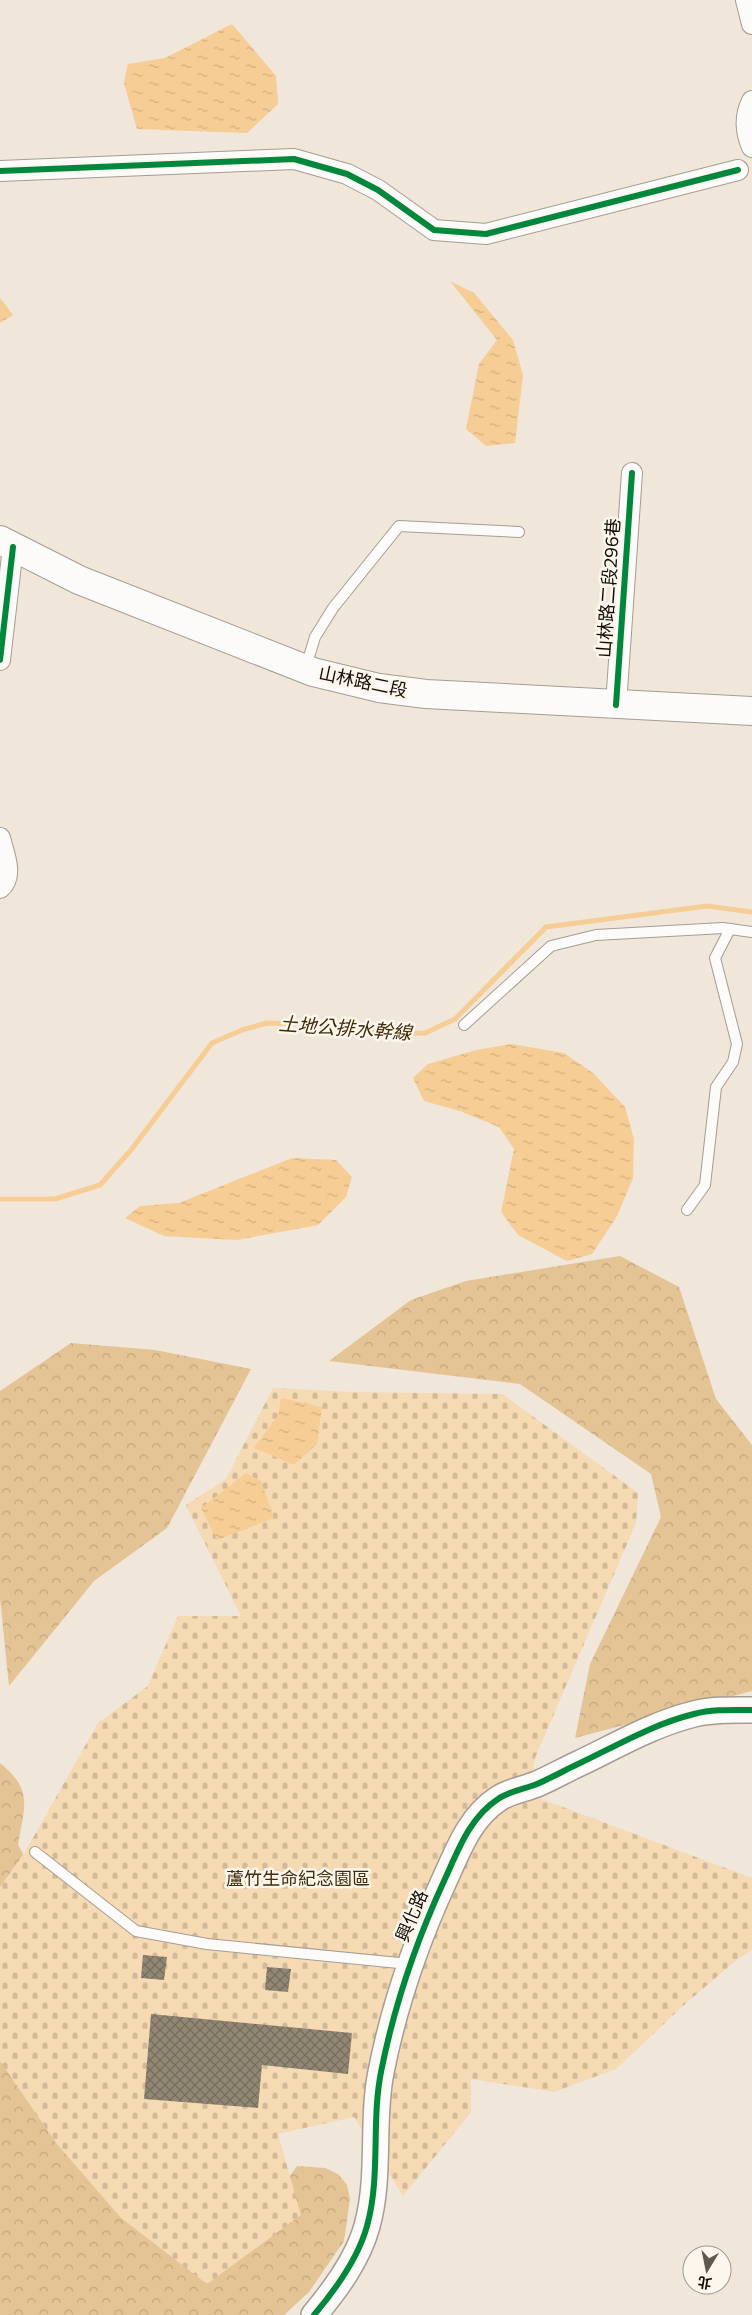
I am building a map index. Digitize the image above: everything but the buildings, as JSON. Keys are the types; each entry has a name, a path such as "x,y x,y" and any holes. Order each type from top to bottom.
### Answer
{"main road":[{"name":"山林路二段","path":"6,543 96,587 305,668 346,681 426,694 752,711"}],"street":[{"path":"746,0 752,24"},
{"path":"752,101 747,113 745,131 752,147"},
{"path":"0,171 294,159 347,174 378,190 434,230 486,234 738,170"},
{"name":"山林路二段296巷","path":"616,705 632,473"},
{"path":"0,660 6,543"},
{"path":"0,838 8,874 6,884 0,888"},
{"name":"興化路","path":"314,2315 343,2276 360,2246 368,2225 373,2191 376,2106 380,2073 408,1964 466,1832 483,1811 499,1798 537,1783 628,1738 694,1714 725,1710 752,1710"}],"lane":[{"path":"305,668 315,636 333,608 399,526 519,532"},
{"path":"464,1025 551,946 596,935 730,929 752,932"},
{"path":"687,1210 705,1186 716,1087 733,1062 737,1044 715,958 730,929"},
{"path":"35,1852 136,1931 207,1944 408,1964"}],"green space":[{"path":"620,1256 679,1287 716,1399 752,1445 752,1691 575,1738 590,1664 661,1517 651,1474 520,1384 329,1361 411,1300 466,1281"},
{"path":"71,1343 155,1350 251,1369 167,1528 94,1581 9,1686 0,1598 0,1391"},
{"name":"蘆竹生命紀念園區","path":"273,1388 353,1392 502,1394 638,1493 636,1523 535,1758 528,1794 752,1878 752,1950 739,1958 685,2004 616,2069 554,2092 471,2079 471,2112 403,2196 354,2117 278,2134 301,2215 207,2284 121,2218 56,2143 0,2061 0,1887 25,1852 98,1723 148,1686 178,1616 241,1616 186,1505 226,1479"},
{"path":"0,1763 11,1773 22,1791 24,1809 18,1845 25,1857 0,1897"},
{"path":"0,2045 289,2177 297,2166 325,2168 338,2174 347,2185 350,2199 344,2241 309,2292 284,2315 0,2315"}],"water":[{"path":"232,24 276,76 278,104 247,133 137,129 124,83 128,64 165,58"},
{"path":"450,281 474,293 513,340 523,375 515,443 486,446 466,429 479,364 497,340"},
{"path":"0,298 13,315 0,323"},
{"path":"511,1044 564,1053 593,1073 625,1107 634,1139 633,1178 617,1216 592,1254 567,1261 518,1235 501,1212 514,1149 499,1127 460,1111 424,1101 413,1078 428,1064 476,1050"},
{"path":"292,1158 336,1160 352,1177 346,1197 318,1225 237,1240 164,1236 125,1218 140,1206 179,1203"},
{"path":"281,1398 322,1407 317,1444 294,1465 254,1448 278,1415"},
{"path":"246,1473 261,1481 274,1518 217,1540 201,1508"}],"waterway":[{"name":"土地公排水幹線","path":"0,1199 55,1199 100,1185 131,1150 212,1043 242,1030 267,1023 319,1024 389,1034 425,1033 455,1019 546,927 707,906 752,912"}],"cycle path":[{"path":"0,171 294,159 347,174 378,190 434,230 486,234 738,170"},
{"path":"616,705 632,473"},
{"path":"0,660 13,547"},
{"path":"314,2315 352,2262 367,2226 374,2188 378,2091 392,2023 424,1927 454,1858 472,1825 488,1807 502,1796 542,1782 649,1729 701,1712 752,1710"}]}
